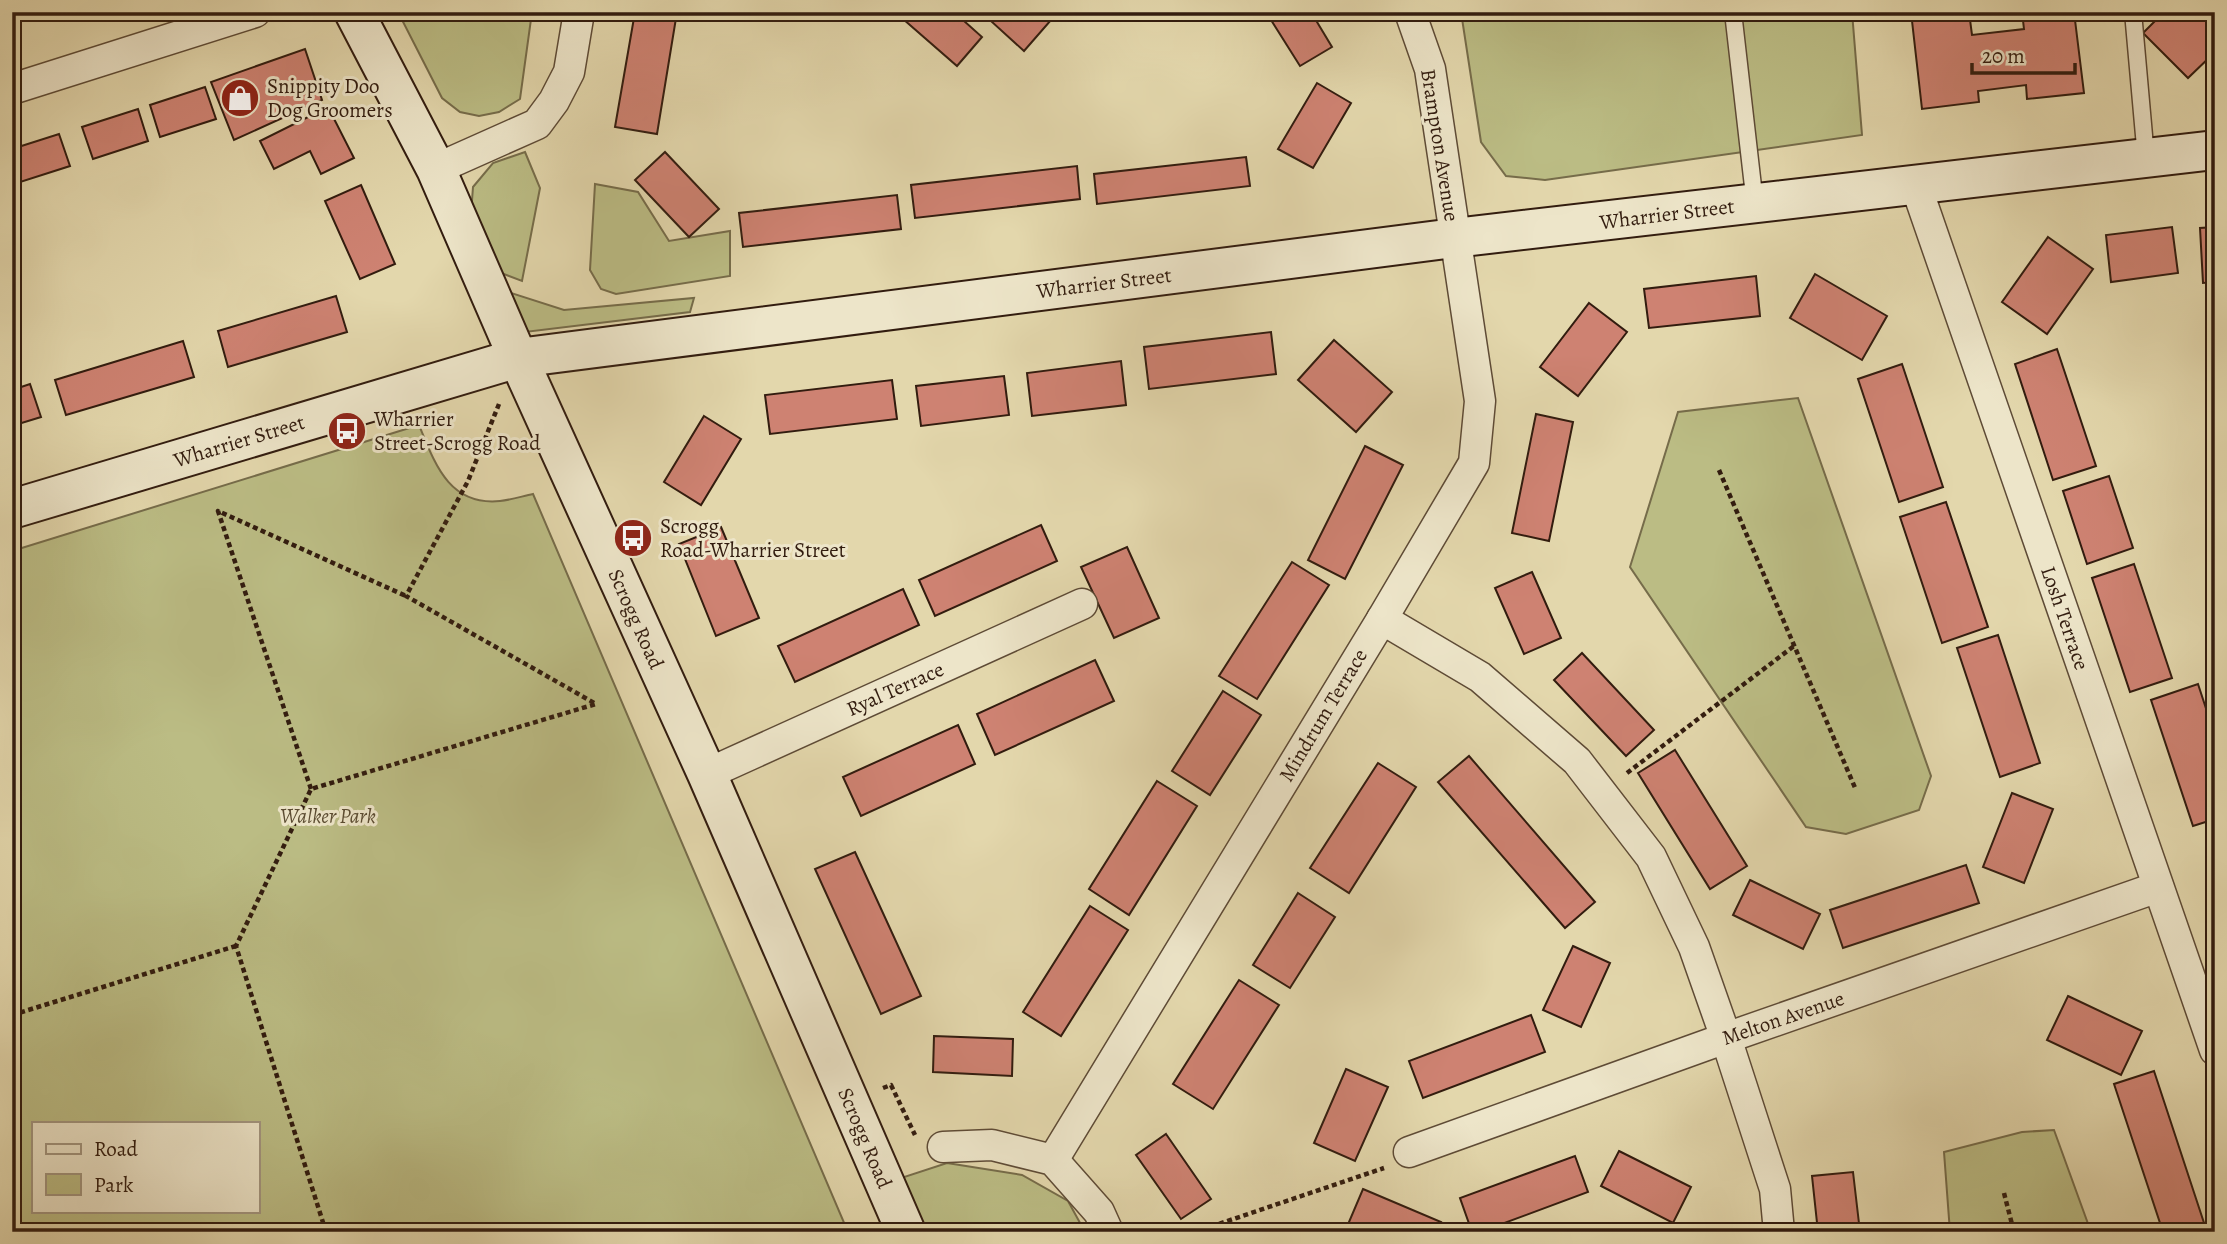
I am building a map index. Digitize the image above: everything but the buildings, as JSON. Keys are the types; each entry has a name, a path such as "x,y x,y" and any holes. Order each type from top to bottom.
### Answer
{"street":[{"path":"13,86 255,12"},
{"name":"Scrogg Road","path":"354,12 436,169 517,358 707,774 906,1232"},
{"path":"436,169 537,124 554,101 569,72 579,12"},
{"name":"Brampton Avenue","path":"1410,12 1430,69 1454,238"},
{"name":"Wharrier Street","path":"12,509 517,358 1454,238 2215,150"},
{"name":"Losh Terrace","path":"1916,186 2215,1050"},
{"name":"Mindrum Terrace","path":"1053,1160 1474,463 1480,401 1454,238"},
{"name":"Ryal Terrace","path":"707,774 1082,604"},
{"path":"1382,619 1480,677 1577,761 1651,857 1693,947 1726,1038 1775,1189 1779,1232"},
{"name":"Melton Avenue","path":"1409,1152 2158,887"},
{"path":"943,1147 992,1144 1053,1160 1100,1212 1108,1232"}],"lane":[{"path":"1733,12 1755,204"},
{"path":"2133,12 2146,158"}],"path":[{"path":"407,596 468,481 517,358"},
{"path":"1719,470 1856,790"},
{"path":"312,789 596,704 407,596 218,511 312,789 236,946 326,1232"},
{"path":"1601,792 1794,646"},
{"path":"12,1015 236,946"},
{"path":"850,1103 891,1085 923,1152 943,1147"},
{"path":"1195,1232 1396,1164 1409,1152"},
{"path":"2004,1193 2014,1232"}],"green space":[{"path":"398,12 532,12 520,99 499,112 479,116 460,112 442,98"},
{"path":"1461,12 1852,12 1862,135 1545,180 1506,176 1481,142"},
{"path":"525,152 540,188 522,281 501,273 471,214 473,187 493,163"},
{"path":"595,184 638,192 669,241 730,231 730,276 616,294 601,289 590,270"},
{"path":"505,291 564,310 694,298 690,312 525,332"},
{"path":"1798,398 1931,776 1919,810 1846,834 1806,827 1630,567 1678,412"},
{"name":"Walker Park","path":"419,425 446,480 468,497 483,501 500,501 533,494 848,1232 12,1232 12,551"},
{"path":"2054,1130 2091,1232 1950,1232 1944,1152 2022,1132"},
{"path":"947,1163 1022,1175 1068,1201 1085,1232 926,1232 901,1178"}],"place":[{"name":"Snippity Doo Dog Groomers","path":"240,98"},
{"name":"Wharrier Street-Scrogg Road","path":"347,431"},
{"name":"Scrogg Road-Wharrier Street","path":"633,538"}]}
